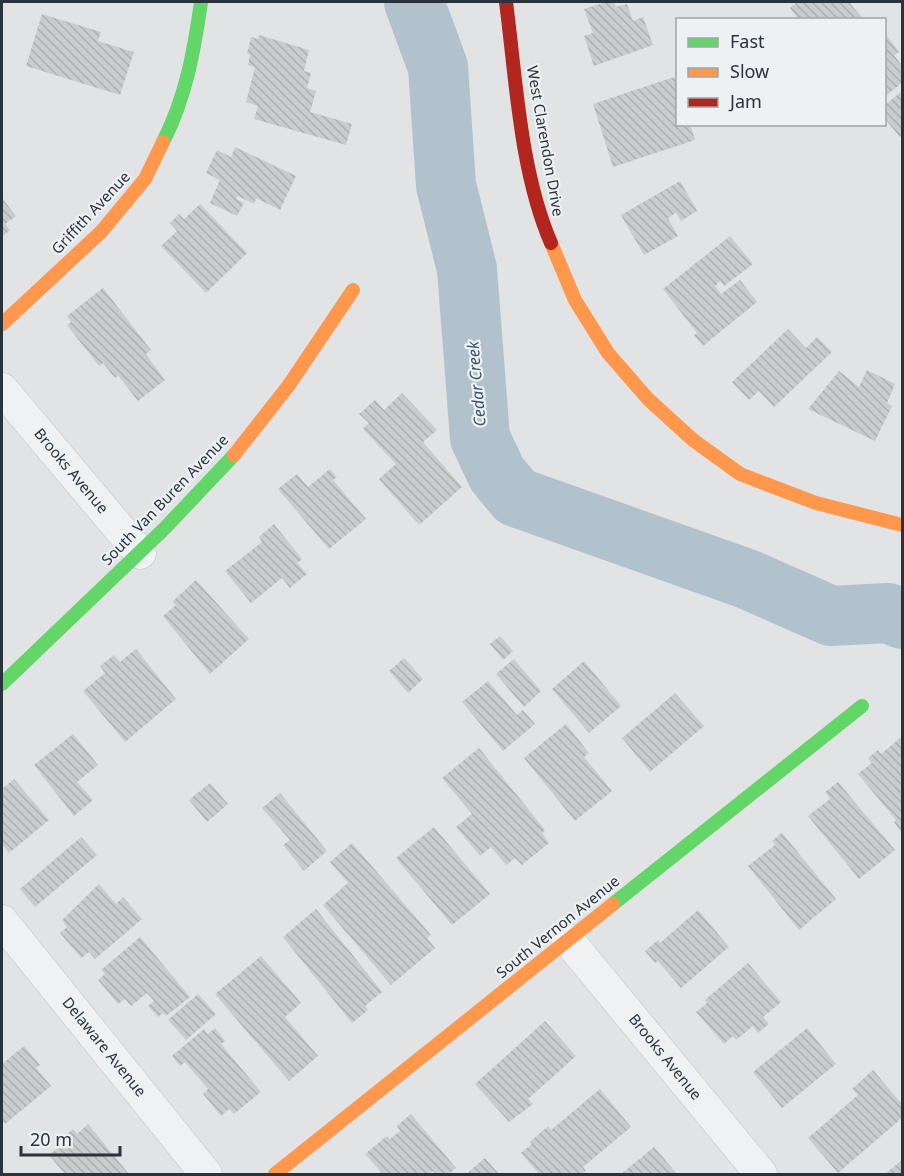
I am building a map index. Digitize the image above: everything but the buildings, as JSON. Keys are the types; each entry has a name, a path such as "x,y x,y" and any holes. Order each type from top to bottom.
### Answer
{"street":[{"name":"Griffith Avenue","path":"2,324 101,232 145,179 173,123 191,70 201,2"},
{"name":"West Clarendon Drive","path":"506,2 524,137 540,218 575,300 608,352 648,399 693,440 740,474 816,503 903,525"},
{"name":"South Van Buren Avenue","path":"2,684 140,554 226,464 290,384 353,290"},
{"name":"Brooks Avenue","path":"2,389 140,554"},
{"name":"South Vernon Avenue","path":"275,1174 862,706"},
{"name":"Delaware Avenue","path":"2,921 206,1174"},
{"name":"Brooks Avenue","path":"568,940 761,1174"}],"waterway":[{"name":"Cedar Creek","path":"414,2 438,67 446,185 467,269 480,438 497,474 516,497 747,579 831,616 888,613 902,619"}],"traffic: fast":[{"path":"163,142 178,108 188,74 201,2"},
{"path":"2,684 165,528 234,455"},
{"path":"613,904 862,706"}],"traffic: slow":[{"path":"2,324 101,232 145,179 163,142"},
{"path":"551,243 575,300 608,353 648,399 693,440 740,474 816,503 902,525"},
{"path":"234,455 289,385 353,290"},
{"path":"275,1174 613,904"}],"traffic: jam":[{"path":"506,2 516,93 526,155 532,186 551,243"}]}
